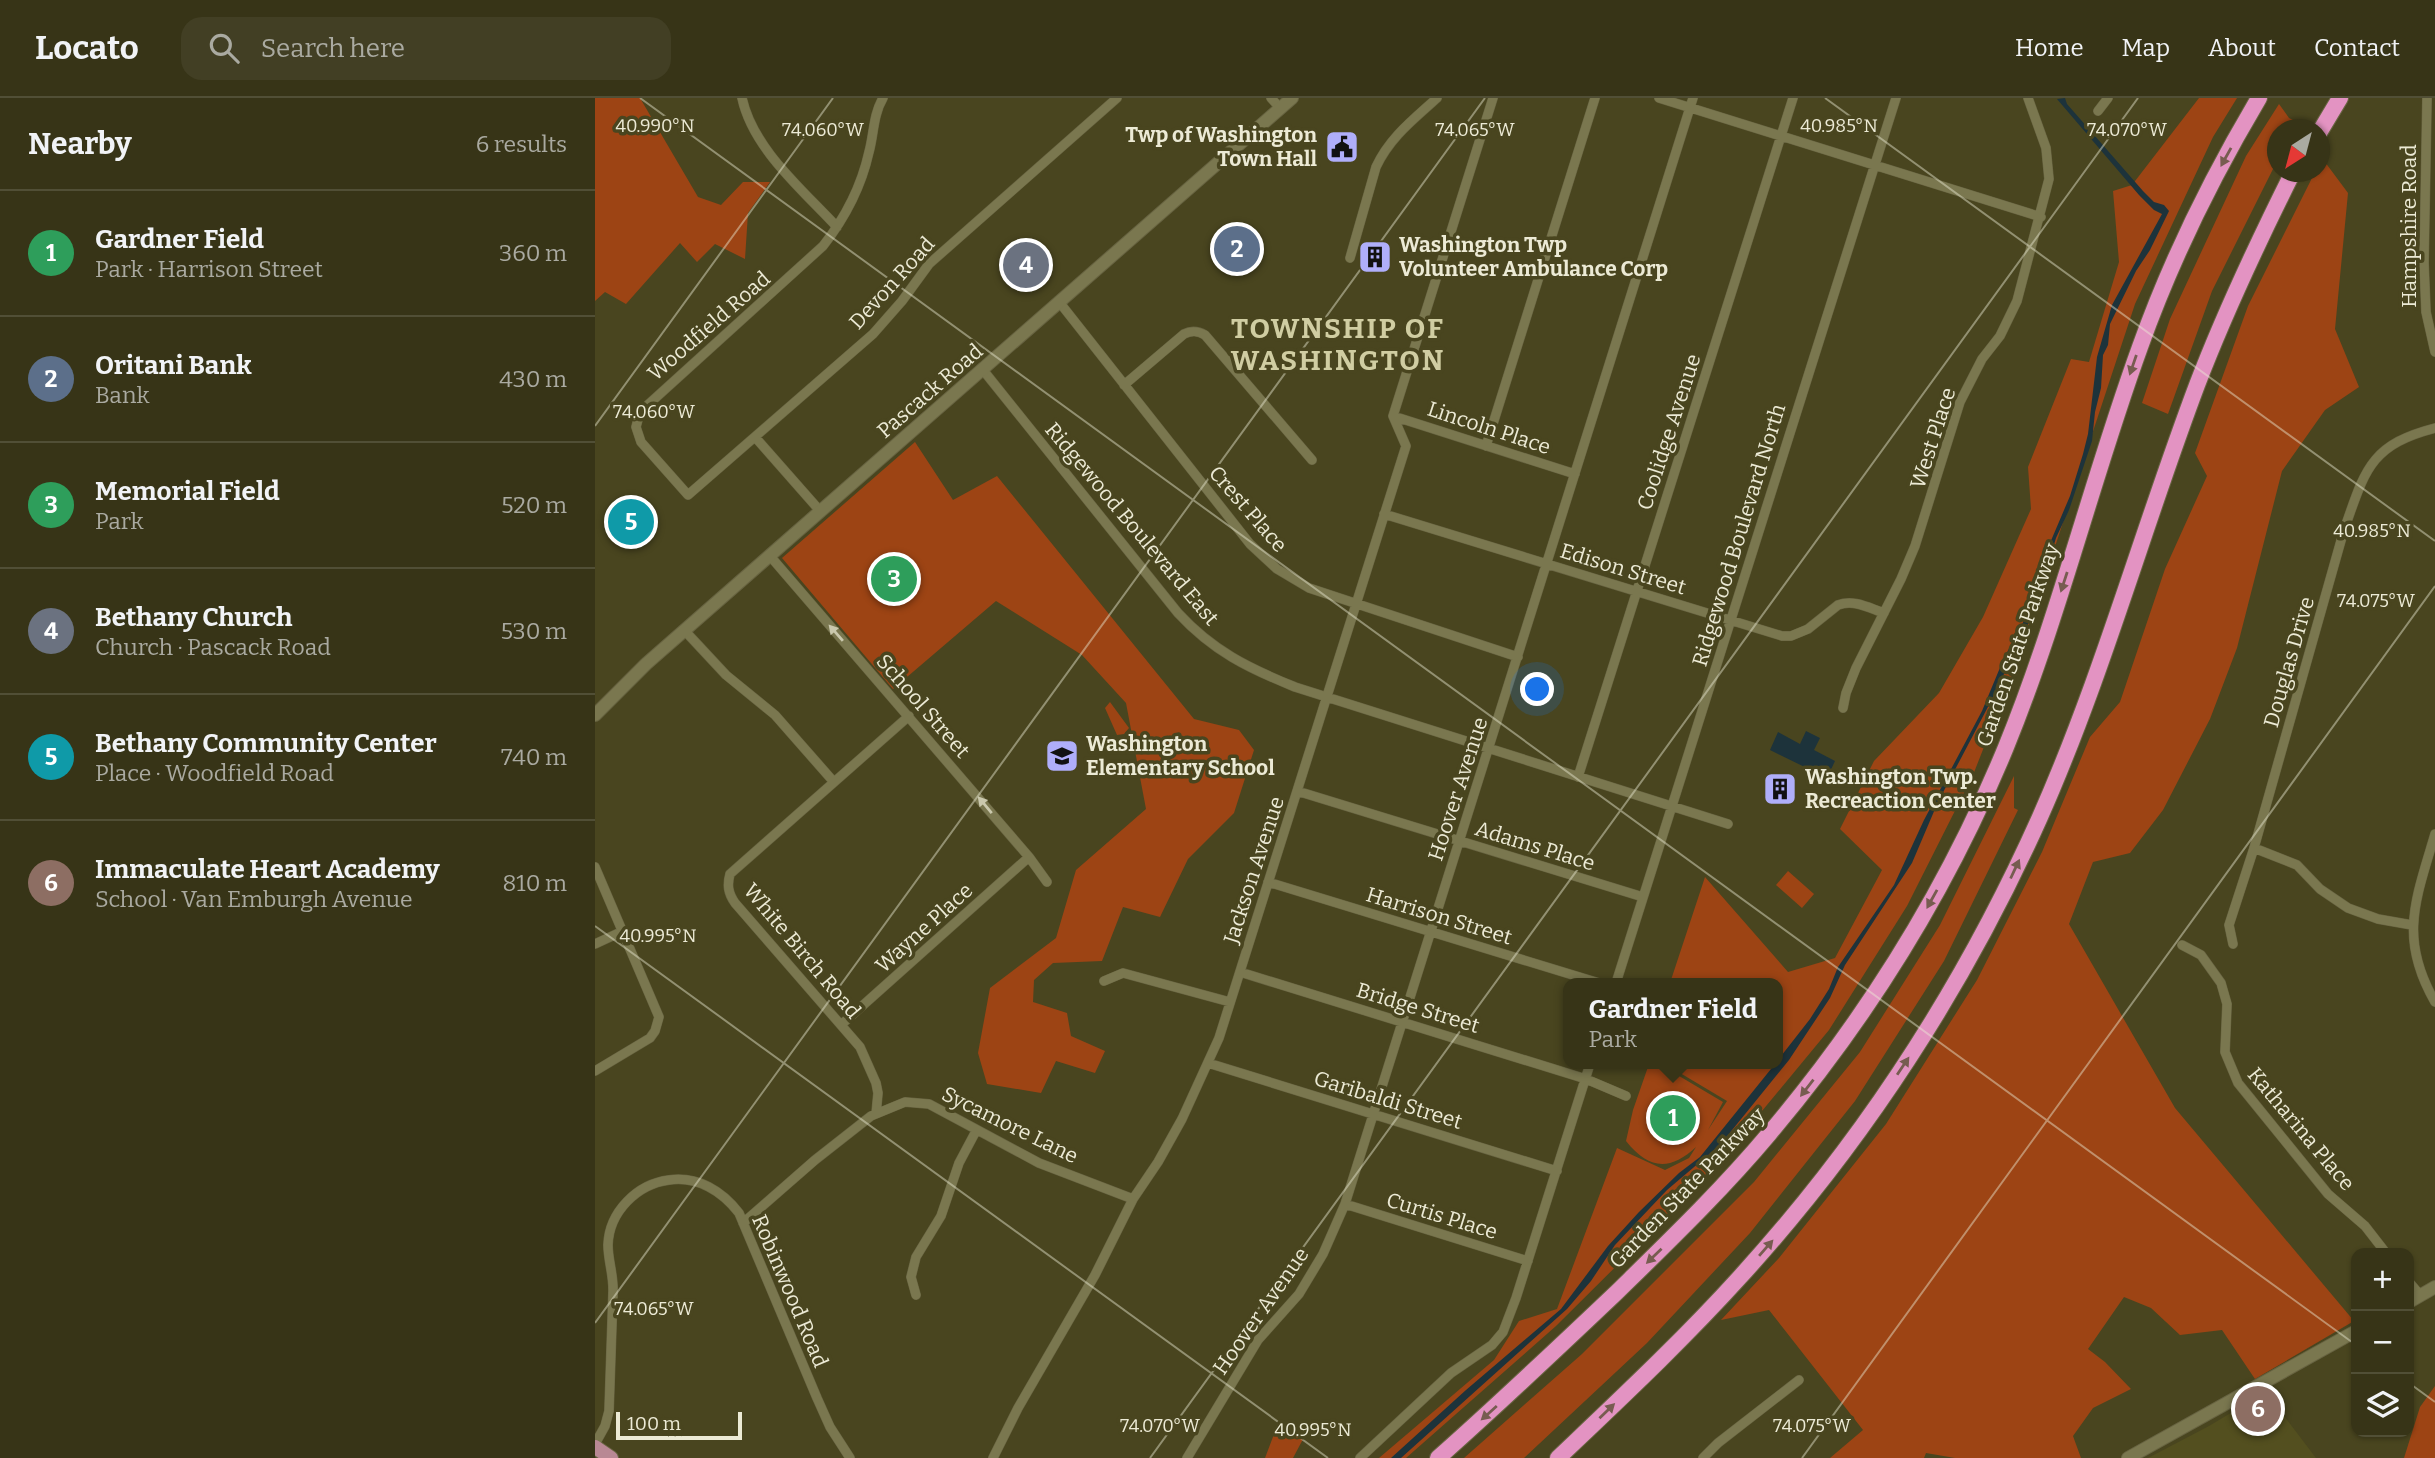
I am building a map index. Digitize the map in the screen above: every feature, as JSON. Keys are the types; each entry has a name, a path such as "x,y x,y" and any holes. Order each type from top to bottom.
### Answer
{"highway":[{"name":"Garden State Parkway","path":"1438,1458 1560,1347 1734,1175 1837,1049 1910,939 1967,833 2016,721 2037,664 2130,374 2163,287 2214,177 2259,98"},
{"path":"2320,119 2331,98"},
{"path":"2327,119 2340,98"},
{"path":"1558,1458 1697,1322 1781,1230 1874,1110 1956,981 2000,900 2040,817 2078,722 2196,386 2231,301 2288,182"}],"main road":[{"path":"595,1445 609,1458"}],"street":[{"path":"742,98 749,121 763,146 837,227"},
{"name":"Woodfield Road","path":"755,437 688,495 641,442 636,427 637,419 645,405 810,260 837,227 864,172 876,113 883,98"},
{"name":"Devon Road","path":"755,437 873,334 929,264 1117,98"},
{"name":"Pascack Road","path":"595,715 685,631 1060,303 1276,103 1292,98"},
{"path":"1350,258 1381,155 1400,131 1437,98"},
{"path":"1393,416 1493,98"},
{"path":"1486,446 1595,98"},
{"path":"1659,98 1691,103 1781,136 2041,217"},
{"name":"Coolidge Avenue","path":"1578,777 1793,98"},
{"name":"Ridgewood Boulevard North","path":"1618,978 1896,98"},
{"name":"West Place","path":"1843,708 1856,668 1901,579 1928,513 1960,402 1982,359 2000,336 2017,301 2048,190 2049,163 2028,98"},
{"path":"2098,111 2108,98"},
{"name":"Hampshire Road","path":"2427,98 2424,222 2426,312 2435,352"},
{"name":"Hoover Avenue","path":"1187,1458 1258,1340 1299,1294 1323,1254 1345,1204 1691,103"},
{"path":"2424,222 2435,222"},
{"name":"Crest Place","path":"1060,303 1264,559 1310,588 1518,657"},
{"path":"1124,384 1184,334 1199,332 1205,335 1312,460"},
{"name":"Ridgewood Boulevard East","path":"983,370 1191,628 1222,653 1267,676 1327,697 1728,824"},
{"name":"Lincoln Place","path":"1393,416 1575,474"},
{"name":"Jackson Avenue","path":"993,1458 1023,1398 1095,1275 1133,1199 1164,1151 1208,1063 1240,972 1406,446 1393,416"},
{"name":"Douglas Drive","path":"2232,944 2229,925 2254,848 2344,530 2362,479 2373,460 2391,445 2435,428"},
{"path":"755,437 821,512"},
{"name":"Edison Street","path":"1384,514 1772,634 1791,636 1808,629 1845,602 1858,603 1884,613"},
{"name":"School Street","path":"770,556 909,716 1047,882"},
{"path":"685,631 726,675 775,715 833,781"},
{"name":"White Birch Road","path":"876,1114 878,1093 873,1072 860,1048 735,902 728,890 728,882 730,874 909,716"},
{"name":"Adams Place","path":"1297,791 1643,897"},
{"path":"2435,834 2412,925 2415,955 2435,1002"},
{"path":"2254,848 2297,865 2320,889 2348,908 2378,919 2412,925"},
{"name":"Wayne Place","path":"842,1024 1029,858"},
{"path":"595,867 658,1010 658,1024 650,1038 595,1071"},
{"name":"Harrison Street","path":"1268,882 1583,978"},
{"path":"595,944 623,931"},
{"name":"Katharina Place","path":"2182,945 2201,955 2221,982 2227,1004 2225,1052 2238,1083 2323,1188 2365,1226 2382,1248"},
{"name":"Bridge Street","path":"1240,972 1586,1079"},
{"path":"1104,981 1123,973 1230,1002"},
{"name":"Garibaldi Street","path":"1208,1063 1556,1171"},
{"path":"1360,1458 1451,1373 1497,1340 1503,1332 1589,1069"},
{"path":"1586,1079 1626,1097"},
{"name":"Sycamore Lane","path":"743,1223 815,1160 876,1114 905,1102 926,1103 1038,1163 1133,1199"},
{"path":"916,1295 912,1267 941,1216 959,1163 976,1131"},
{"name":"Robinwood Road","path":"595,1445 609,1411 613,1287 608,1248 612,1225 616,1215 641,1189 654,1183 676,1179 700,1183 721,1194 731,1203 743,1223 821,1408 850,1458"},
{"name":"Curtis Place","path":"1345,1204 1528,1261"},
{"path":"2414,1299 2435,1287"},
{"path":"2128,1458 2351,1334"},
{"path":"1703,1458 1718,1443 1799,1380"}],"shaded area":[{"path":"595,98 640,98 698,197 721,205 743,182 770,182 748,213 745,259 715,244 697,262 680,243 626,304 605,292 595,301"},
{"path":"2199,98 2237,98 2213,137 2135,304 2015,668 1973,775 1907,906 1829,1030 1714,1169 1556,1326 1406,1458 1379,1458 1494,1360 1519,1321 1557,1309 1617,1148 1665,1170 1689,1158 1696,1147 1668,1163 1651,1162 1626,1141 1647,1069 1667,1069 1723,1102 1708,1130 1727,1101 1673,1069 1783,1069 1783,978 1672,978 1705,877 1788,972 1835,958 1882,870 1840,829 1874,761 1939,693 1983,617 2031,509 2028,467 2071,359 2089,362 2119,262 2113,191 2132,185"},
{"path":"2279,104 2291,119 2269,119"},
{"path":"2267,123 2267,181 2212,291 2168,414 2142,403 2170,319 2246,156"},
{"path":"2330,169 2348,193 2335,329 2359,387 2325,410 2282,471 2237,648 2210,719 2163,810 2130,853 2093,862 2069,924 2175,1108 2351,1317 2351,1323 2255,1379 2222,1330 2180,1335 2151,1308 2124,1297 2088,1349 2131,1389 2093,1408 2073,1436 2081,1458 1955,1458 1926,1453 1924,1458 1830,1458 1863,1430 1769,1310 1721,1320 1779,1258 1886,1124 1977,980 2042,852 2090,737 2120,702 2165,569 2207,476 2195,453 2248,306 2310,182 2330,182"},
{"path":"915,442 953,500 997,476 1194,719 1239,730 1254,750 1234,813 1188,859 1160,917 1123,907 1102,961 1053,963 1034,980 1033,1002 1067,1013 1071,1036 1105,1051 1095,1073 1056,1061 1041,1093 987,1084 978,1053 990,988 1056,938 1076,870 1146,809 1126,703 1082,655 996,601 893,689 782,558"},
{"path":"1110,702 1129,728 1124,734 1117,735 1105,708"},
{"path":"2014,776 2014,808 2018,810 1944,961 1855,1101 1750,1233 1647,1343 1524,1458 1464,1458 1582,1354 1754,1182 1860,1052 1940,925"},
{"path":"1788,871 1814,894 1802,908 1776,885"},
{"path":"2435,1386 2435,1458 2404,1458 2411,1437 2414,1437 2414,1426 2420,1407"},
{"path":"2266,1392 2316,1458 2148,1458 2209,1426"},
{"path":"1311,1424 1293,1458 1265,1458 1276,1429"}],"water":[{"path":"2065,98 2067,104 2143,191 2169,211 2110,324 2108,345 2103,355 2101,388 2092,441 2069,510 2056,538 2032,616 1938,802 1912,863 1845,965 1830,998 1783,1067 1783,1054 1810,1019 1829,989 1838,967 1894,885 2027,615 2083,454 2097,357 2112,305 2162,214 2139,195 2057,99"},
{"path":"1806,731 1820,738 1814,750 1835,761 1827,778 1770,750 1778,732 1800,744"},
{"path":"1771,1069 1782,1069 1720,1145 1667,1190 1615,1245 1591,1281 1567,1309 1401,1458 1391,1458 1561,1309 1608,1246 1639,1212 1679,1173 1700,1157"}],"place":[{"name":"Twp of Washington Town Hall","path":"1342,147"},
{"name":"Oritani Bank","path":"1237,249"},
{"name":"Washington Twp Volunteer Ambulance Corp","path":"1375,257"},
{"name":"Bethany Church","path":"1026,265"},
{"name":"Bethany Community Center","path":"631,522"},
{"name":"Memorial Field","path":"894,579"},
{"name":"Washington Elementary School","path":"1062,756"},
{"name":"Washington Twp. Recreaction Center","path":"1780,789"},
{"name":"Gardner Field","path":"1673,1118"},
{"name":"Immaculate Heart Academy","path":"2258,1409"}],"district":[{"name":"TOWNSHIP OF WASHINGTON","path":"1338,344"}]}
